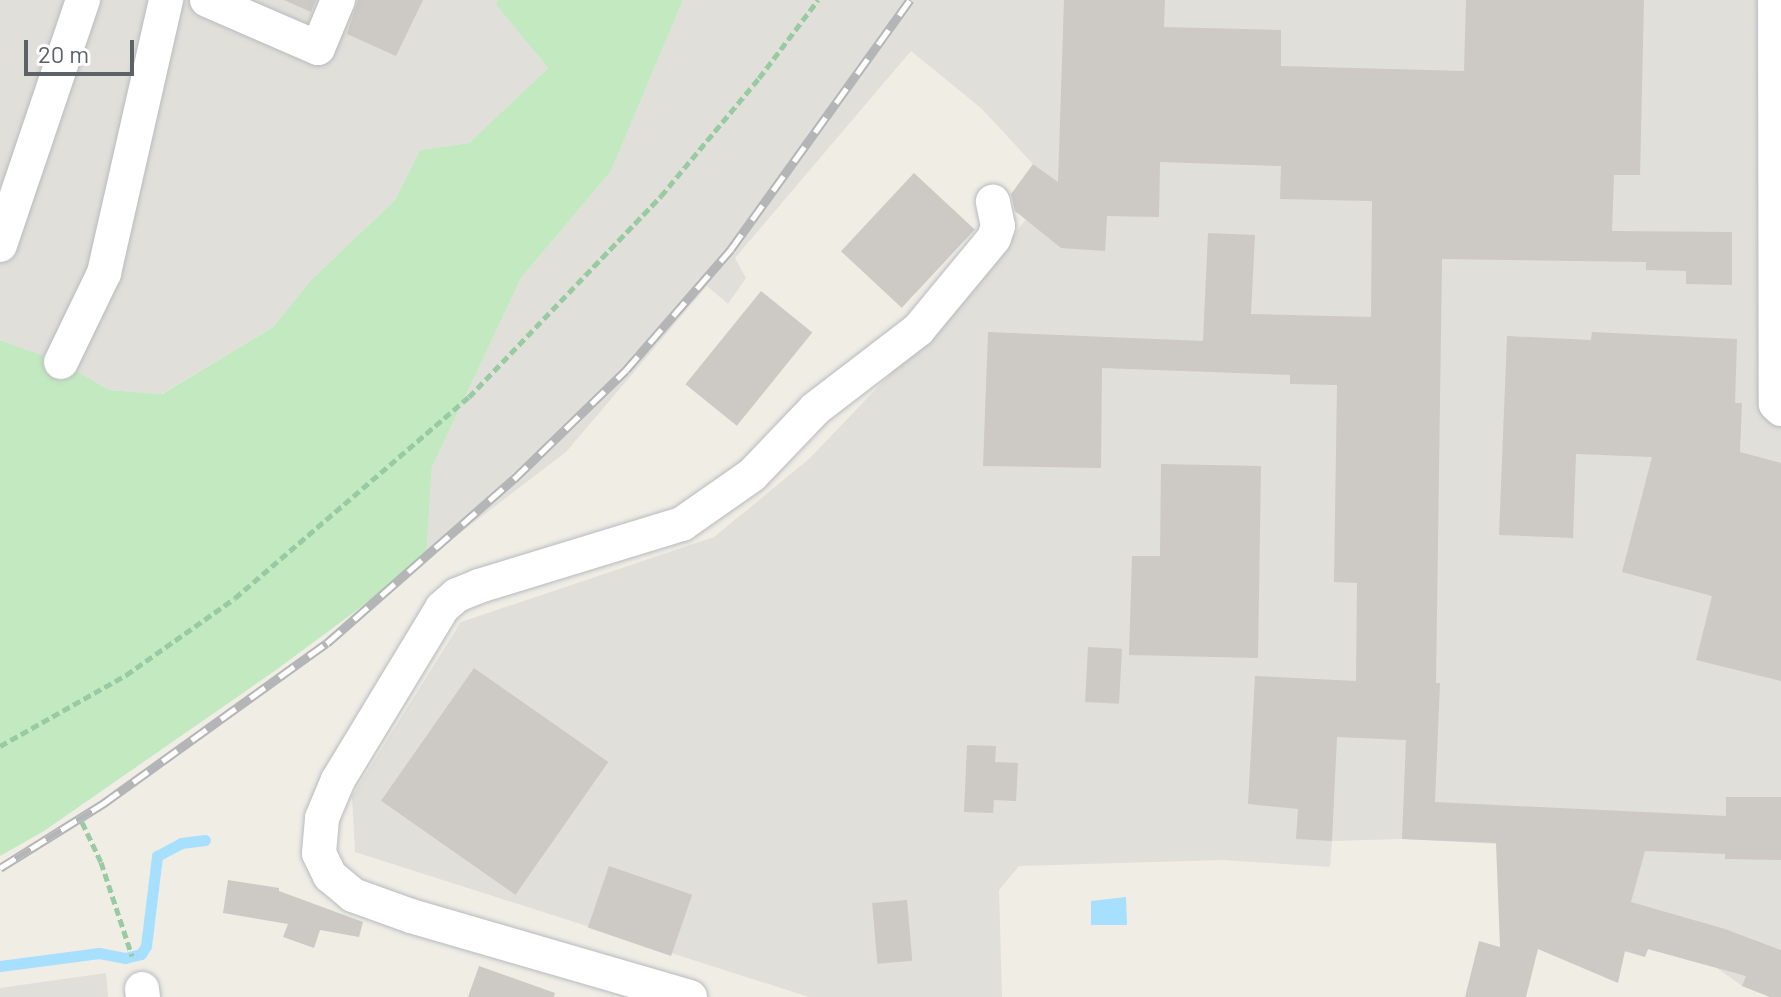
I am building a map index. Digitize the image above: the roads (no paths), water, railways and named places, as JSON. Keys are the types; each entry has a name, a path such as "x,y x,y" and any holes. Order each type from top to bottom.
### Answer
{"street":[{"path":"0,245 83,0"},
{"path":"61,362 104,273 166,0"},
{"path":"207,0 318,48 338,0"},
{"path":"1775,0 1778,181 1776,404 1781,409"},
{"path":"690,997 411,916 353,895 330,876 319,853 322,818 338,780 442,608 457,595 479,586 682,524 752,475 815,409 918,330 994,238 998,226 993,202"}],"water":[{"path":"1126,897 1127,925 1091,925 1091,901"}],"waterway":[{"path":"0,966 99,953 125,958 141,954 146,946 157,856 181,843 205,840"}],"railway":[{"path":"0,868 104,803 327,643 514,479 626,370 731,249 910,0"}]}
